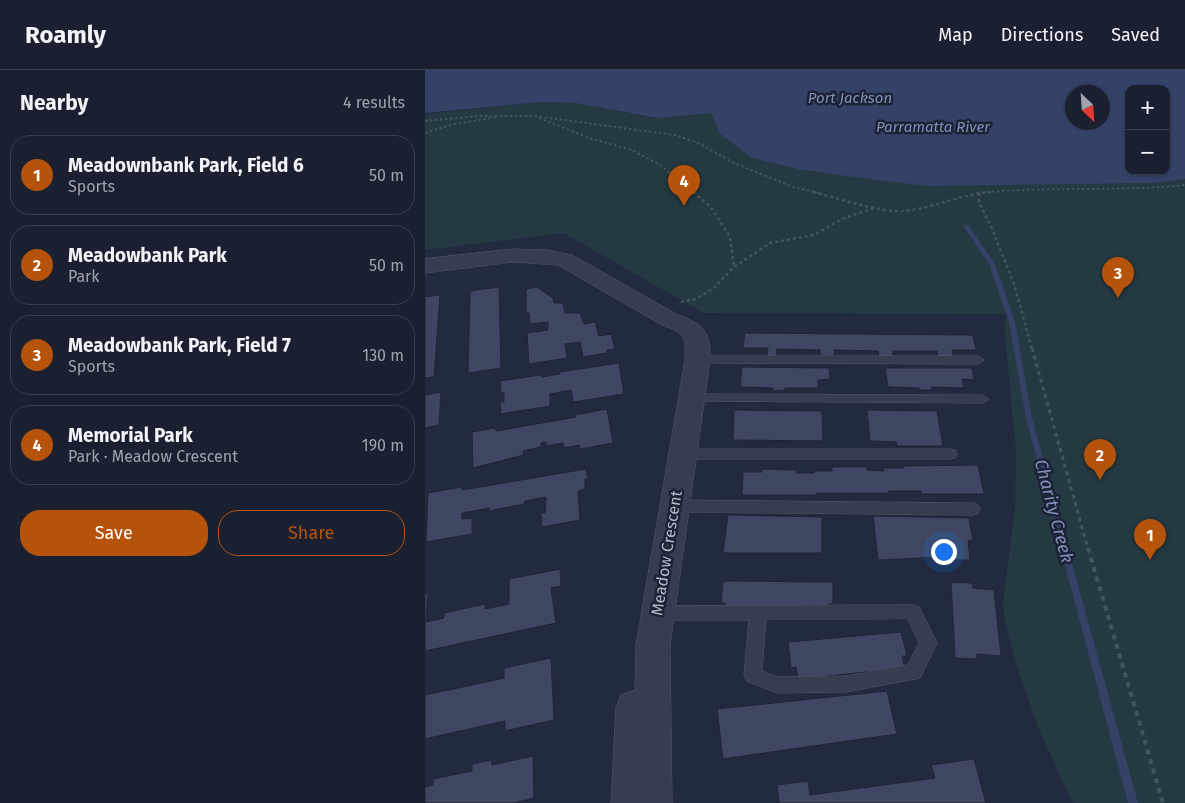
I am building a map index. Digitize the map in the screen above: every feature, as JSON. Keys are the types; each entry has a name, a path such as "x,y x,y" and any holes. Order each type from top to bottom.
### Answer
{"street":[{"name":"Meadow Crescent","path":"425,266 523,256 547,256 565,260 673,312 690,328 697,338 698,360 681,454 653,645 652,803"},
{"name":"Meadow Crescent","path":"631,803 636,649 683,353 673,312"}],"lane":[{"path":"698,360 978,360"},
{"path":"690,398 982,399"},
{"path":"681,454 950,454"},
{"path":"673,506 973,509"},
{"path":"657,613 758,612 913,612 927,643 914,672 846,684 777,685 753,675 758,612"}],"path":[{"path":"425,133 454,124 507,115"},
{"path":"425,121 507,115 534,116 675,135 698,143 734,163 793,187 874,208 908,212 954,197 979,193 1073,188 1165,188 1185,185"},
{"path":"534,116 589,138 632,150 660,165 711,207 730,237 734,267"},
{"path":"452,119 454,124"},
{"path":"979,193 979,203 1014,284 1110,628 1163,803"},
{"path":"673,312 714,288 734,267 770,243 814,235 842,219 874,208"}],"shaded area":[{"path":"639,97 1065,122 1065,130 1107,130 1125,163 1125,175 1170,175 1170,166 1185,148 1185,803 1073,803 1039,730 1016,664 1004,617 1003,600 1015,508 1016,452 1004,324 1007,314 703,313 564,233 425,250 425,114 541,102 575,103 655,118"}],"water":[{"name":"Parramatta River","path":"425,70 1185,70 1185,179 1152,183 927,186 798,169 752,158 720,134 711,113 657,118 575,103 541,102 425,113"}],"building":[{"path":"499,287 501,368 468,373 470,291"},
{"path":"537,287 553,298 554,303 563,303 565,313 580,313 584,324 595,322 599,336 611,334 615,349 607,350 607,353 583,357 580,342 565,344 567,358 529,364 527,333 548,330 548,322 530,324 529,313 526,313 526,289"},
{"path":"440,295 434,377 425,378 425,297"},
{"path":"745,333 973,335 976,350 952,350 953,357 938,357 937,351 893,351 893,357 879,357 878,351 834,350 835,356 820,356 820,350 777,349 776,356 767,357 768,348 743,348"},
{"path":"619,363 624,394 573,402 571,390 550,394 550,406 501,414 500,402 504,402 504,393 501,393 500,381 540,375 542,377 560,374 560,372"},
{"path":"742,367 829,368 830,379 818,380 818,388 785,388 785,390 773,391 773,388 740,387"},
{"path":"885,368 972,368 974,380 962,379 964,388 931,387 932,390 920,390 919,388 888,387"},
{"path":"441,392 439,425 425,428 425,395"},
{"path":"607,409 613,443 580,449 579,445 564,448 563,443 547,446 546,442 541,443 541,447 523,451 524,455 473,468 472,432 495,428 496,431 576,417 575,415"},
{"path":"734,410 822,411 823,441 733,440"},
{"path":"867,410 937,411 943,446 897,446 896,442 870,441"},
{"path":"978,465 984,494 922,494 921,491 889,491 889,493 816,493 816,495 742,495 743,472 762,472 762,469 796,470 796,473 814,473 814,471 832,471 832,467 867,467 867,470 884,471 883,468 903,468 904,466"},
{"path":"586,469 588,479 585,479 585,489 578,491 580,520 542,527 541,513 545,513 546,497 525,501 524,504 489,511 489,508 462,513 462,519 472,518 472,534 426,542 428,493 461,487 462,490"},
{"path":"728,515 822,517 822,553 723,553"},
{"path":"873,516 969,518 973,541 968,540 970,560 940,560 940,557 878,560"},
{"path":"560,569 561,586 551,588 556,623 425,651 425,594 428,594 426,622 444,618 444,613 485,604 485,609 509,604 509,579"},
{"path":"723,581 833,582 833,604 828,604 828,615 725,614 725,603 721,603"},
{"path":"951,582 972,583 973,588 994,590 1001,656 977,654 977,659 955,658"},
{"path":"901,632 907,656 902,656 905,668 798,679 796,667 791,668 788,642"},
{"path":"551,658 554,720 505,731 505,721 425,739 425,695 504,678 504,668"},
{"path":"887,691 897,734 723,759 717,709"},
{"path":"533,756 534,798 514,803 425,803 425,787 433,785 433,779 472,771 472,764 491,760 492,765"},
{"path":"974,759 986,803 779,803 777,785 808,781 810,795 935,778 931,765"}],"waterway":[{"name":"Charity Creek","path":"966,226 992,264 1012,322 1029,418 1133,803"}],"place":[{"name":"Memorial Park","path":"684,206"},
{"name":"Meadowbank Park, Field 7","path":"1118,298"},
{"name":"Meadowbank Park","path":"1100,480"},
{"name":"Meadownbank Park, Field 6","path":"1150,560"}],"water label":[{"name":"Port Jackson","path":"850,98"}]}
